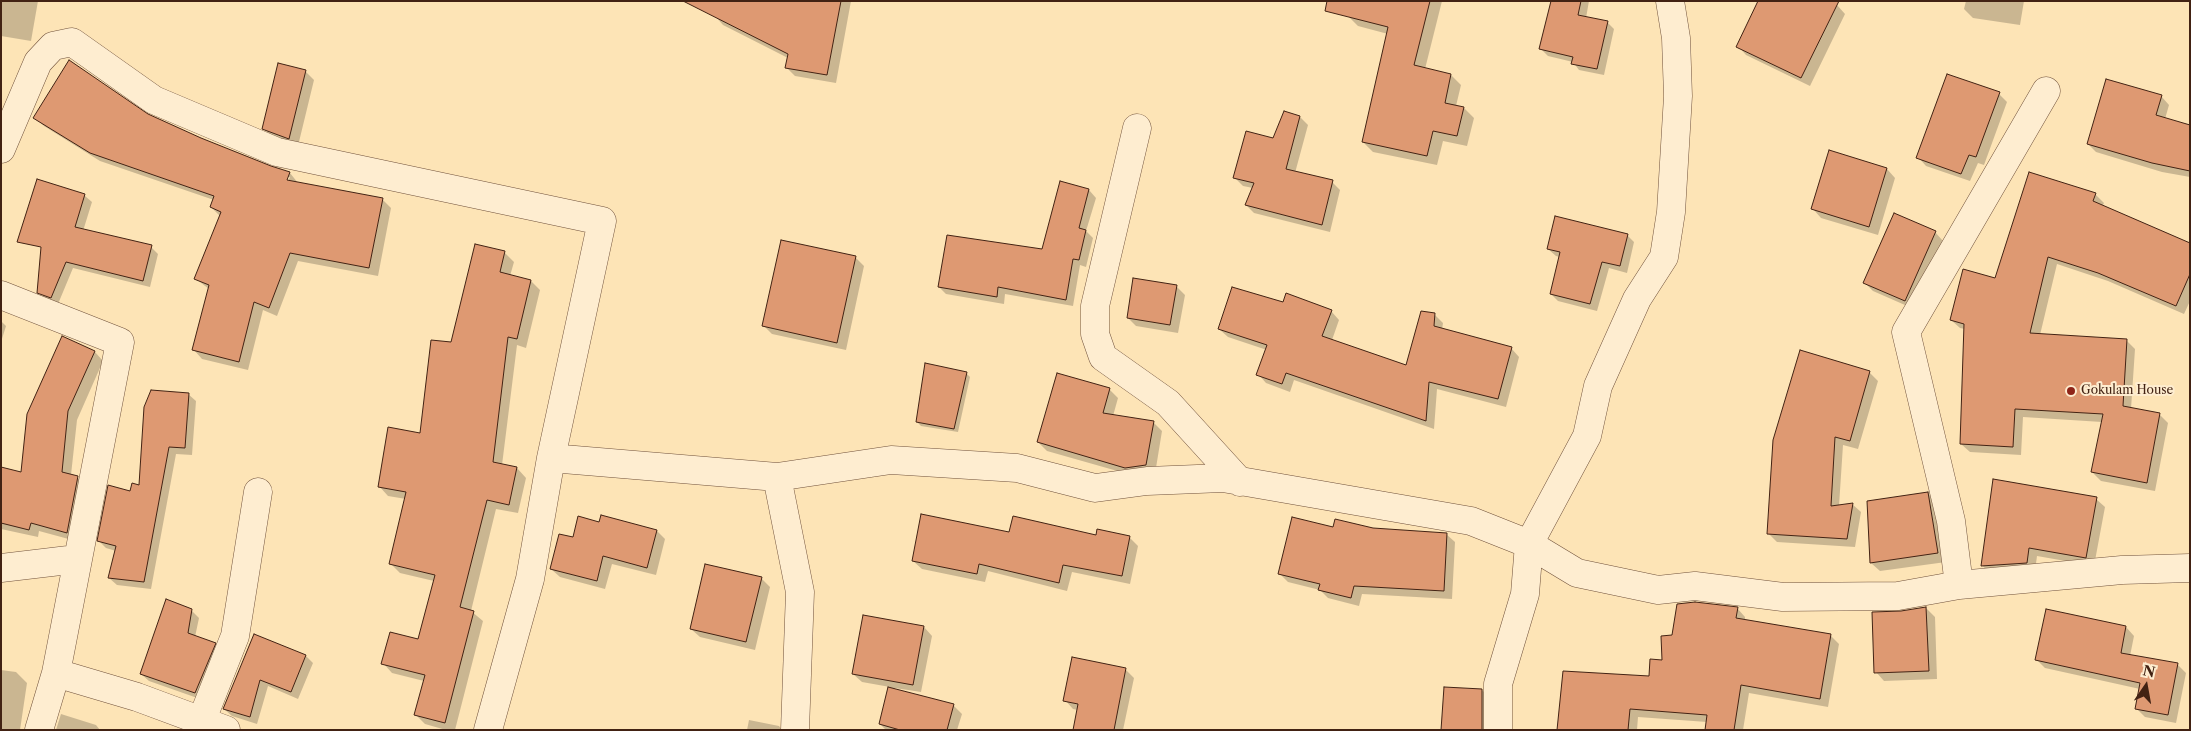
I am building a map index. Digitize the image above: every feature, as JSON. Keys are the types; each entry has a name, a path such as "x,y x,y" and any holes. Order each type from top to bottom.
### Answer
{"street":[{"path":"1498,730 1498,684 1524,594 1529,544 1587,436 1598,386 1637,299 1664,257 1671,212 1678,96 1676,38 1670,1"},
{"path":"1,149 38,62 53,46 72,42 154,100 277,152 602,221 551,458 530,579 488,730"},
{"path":"1959,585 1951,521 1906,332 2046,91"},
{"path":"1137,128 1095,306 1095,334 1103,357 1168,403 1240,482"},
{"path":"1,295 120,342 56,673 39,730"},
{"path":"551,458 777,477 891,460 1017,468 1094,488 1147,481 1222,478 1471,521 1529,544 1577,573 1658,590 1695,586 1783,597 1898,596 1959,585 2122,570 2190,568"},
{"path":"777,477 800,592 795,730"},
{"path":"56,673 137,697 213,726 235,636 258,492"},
{"path":"1,568 77,559"}],"building":[{"path":"683,1 841,1 827,75 785,68 788,54"},
{"path":"1327,1 1430,1 1414,65 1451,74 1445,103 1464,107 1457,136 1433,131 1427,156 1362,142 1388,27 1325,11"},
{"path":"1551,1 1581,1 1578,15 1608,21 1597,69 1571,64 1573,57 1539,49"},
{"path":"1758,1 1839,1 1801,78 1736,47"},
{"path":"69,60 148,114 201,138 290,172 287,180 383,198 369,268 290,253 269,308 254,302 239,362 192,350 209,285 194,279 221,212 210,207 214,196 90,153 33,118"},
{"path":"278,63 306,70 289,139 262,129"},
{"path":"1947,74 2000,92 1976,157 1969,155 1961,174 1916,158"},
{"path":"2106,79 2162,95 2156,115 2190,125 2190,171 2152,163 2087,144"},
{"path":"1284,111 1300,116 1286,169 1333,180 1322,225 1245,205 1254,183 1233,178 1246,131 1273,138"},
{"path":"1829,150 1887,168 1869,227 1811,209"},
{"path":"2029,172 2096,193 2093,201 2190,243 2190,274 2176,306 2098,273 2048,257 2030,333 2127,339 2123,406 2160,413 2147,483 2091,472 2103,414 2015,409 2013,447 1960,444 1964,324 1950,320 1963,269 1995,278"},
{"path":"37,179 85,194 75,227 152,245 143,281 66,262 51,298 37,293 41,247 17,242"},
{"path":"1060,181 1089,189 1079,228 1086,230 1079,260 1073,259 1066,300 998,287 997,297 938,287 947,235 1042,249"},
{"path":"1894,213 1936,231 1905,301 1863,283"},
{"path":"1555,216 1628,234 1620,266 1602,262 1590,304 1550,294 1560,252 1547,249"},
{"path":"781,240 856,256 837,343 762,326"},
{"path":"475,244 505,251 500,272 531,280 517,339 508,337 493,462 517,467 509,505 487,500 460,607 474,611 445,723 414,715 425,675 381,664 390,632 418,639 435,575 389,564 406,492 378,487 388,427 420,433 431,340 451,342"},
{"path":"1133,278 1177,285 1170,325 1127,318"},
{"path":"1232,287 1283,302 1286,293 1332,310 1322,336 1406,365 1421,311 1435,313 1434,326 1512,347 1498,399 1429,382 1426,421 1286,373 1282,384 1256,375 1267,345 1218,329"},
{"path":"62,336 95,351 68,411 62,472 78,476 67,533 31,523 29,530 1,523 1,467 21,472 27,414"},
{"path":"1800,350 1870,371 1850,441 1835,437 1831,506 1853,503 1847,539 1767,534 1773,440"},
{"path":"925,363 967,372 954,429 916,422"},
{"path":"1057,373 1110,388 1103,413 1154,421 1146,465 1125,468 1037,442"},
{"path":"151,390 189,393 185,448 169,447 144,582 108,578 116,546 97,541 108,485 130,491 132,483 139,485 144,407"},
{"path":"1993,479 2097,497 2086,558 2029,548 2027,563 1981,566"},
{"path":"1928,492 1938,553 1870,563 1867,501"},
{"path":"921,514 1009,532 1013,516 1096,535 1097,529 1130,536 1122,576 1063,565 1059,583 979,564 977,574 912,561"},
{"path":"601,515 657,530 647,568 603,556 597,581 550,569 559,534 573,537 578,516 599,522"},
{"path":"1292,517 1333,527 1335,519 1373,528 1447,533 1444,591 1354,586 1351,598 1318,590 1320,584 1278,574"},
{"path":"705,564 762,577 746,642 690,629"},
{"path":"166,599 192,609 188,633 216,643 195,693 140,674"},
{"path":"1695,602 1738,607 1736,618 1831,634 1820,699 1741,685 1734,730 1705,730 1707,715 1630,709 1628,730 1557,730 1563,671 1649,676 1650,659 1662,660 1661,636 1672,635 1677,604"},
{"path":"1926,607 1929,671 1874,673 1872,612 1901,611"},
{"path":"2046,609 2126,626 2121,653 2178,663 2168,715 2135,709 2140,683 2035,660"},
{"path":"863,615 924,626 913,685 852,674"},
{"path":"254,634 306,655 291,692 260,680 250,717 223,709"},
{"path":"1072,657 1126,668 1114,730 1073,730 1078,704 1063,701"},
{"path":"888,687 954,704 947,730 900,730 879,724"},
{"path":"1444,687 1482,689 1482,730 1441,730"}],"place":[{"name":"Gokulam House","path":"2071,391"}]}
